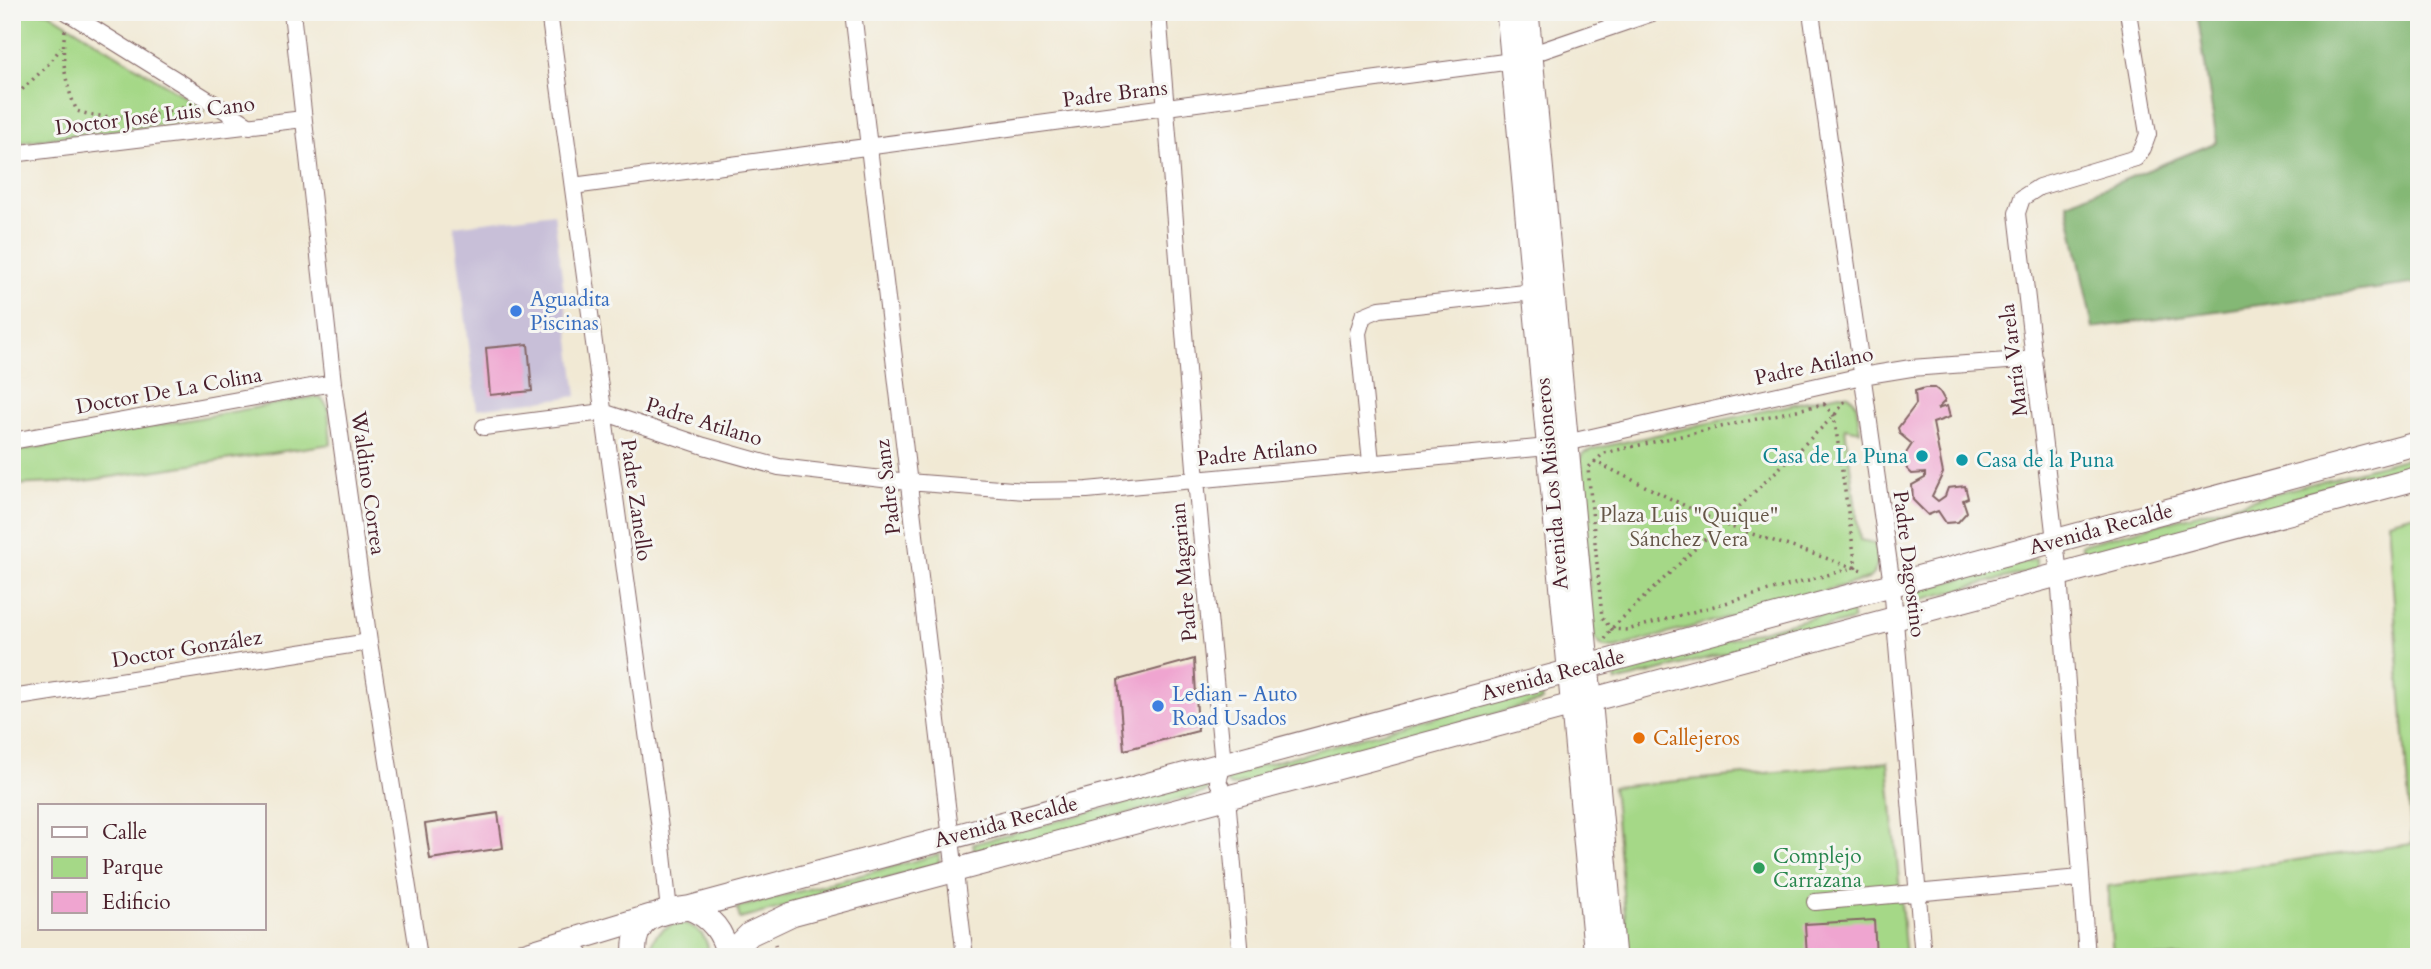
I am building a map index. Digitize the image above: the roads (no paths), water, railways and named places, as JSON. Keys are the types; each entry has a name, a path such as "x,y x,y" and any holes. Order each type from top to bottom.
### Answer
{"main road":[{"name":"Avenida Los Misioneros","path":"1508,12 1522,59 1579,668 1596,957"},
{"name":"Avenida Los Misioneros","path":"1527,12 1522,59 1534,292 1558,444"},
{"name":"Avenida Recalde","path":"517,955 2419,443"},
{"name":"Avenida Recalde","path":"728,956 750,934 792,914 2419,478"},
{"name":"Avenida Los Misioneros","path":"1582,702 1614,957"},
{"path":"635,957 636,935 641,926 670,912 713,922 720,932 728,956"},
{"name":"Avenida Recalde","path":"517,955 578,957"}],"street":[{"name":"Waldino Correa","path":"292,12 333,383 369,642 419,957"},
{"name":"Padre Zanello","path":"549,12 670,912"},
{"name":"Padre Sanz","path":"853,12 965,957"},
{"name":"Padre Magarian","path":"1158,12 1196,480 1223,764 1218,782 1227,797 1241,957"},
{"name":"Padre Brans","path":"573,186 1522,59 1654,12"},
{"name":"Padre Dagostino","path":"1811,12 1892,584 1923,957"},
{"name":"María Varela","path":"2087,957 2059,575 2017,213 2022,198 2039,187 2136,159 2143,148 2148,134 2128,12"},
{"path":"66,18 250,125"},
{"name":"Doctor José Luis Cano","path":"12,154 303,119"},
{"path":"1371,462 1358,333 1363,316 1380,309 1534,292"},
{"name":"Padre Atilano","path":"484,427 603,412 704,446 779,467 908,482 1026,491 1087,491 1558,444 1862,376 1911,368 2035,359"},
{"name":"Doctor De La Colina","path":"12,441 333,383"},
{"name":"Doctor González","path":"12,698 369,642"},
{"path":"1815,902 2080,878"}],"place":[{"name":"Aguadita Piscinas","path":"516,311"},
{"name":"Casa de La Puna","path":"1922,456"},
{"name":"Casa de la Puna","path":"1962,460"},
{"name":"Ledian - Auto Road Usados","path":"1158,706"},
{"name":"Callejeros","path":"1639,738"},
{"name":"Complejo Carrazana","path":"1759,868"}],"park label":[{"name":"Plaza Luis \"Quique\" Sánchez Vera","path":"1689,527"}]}
